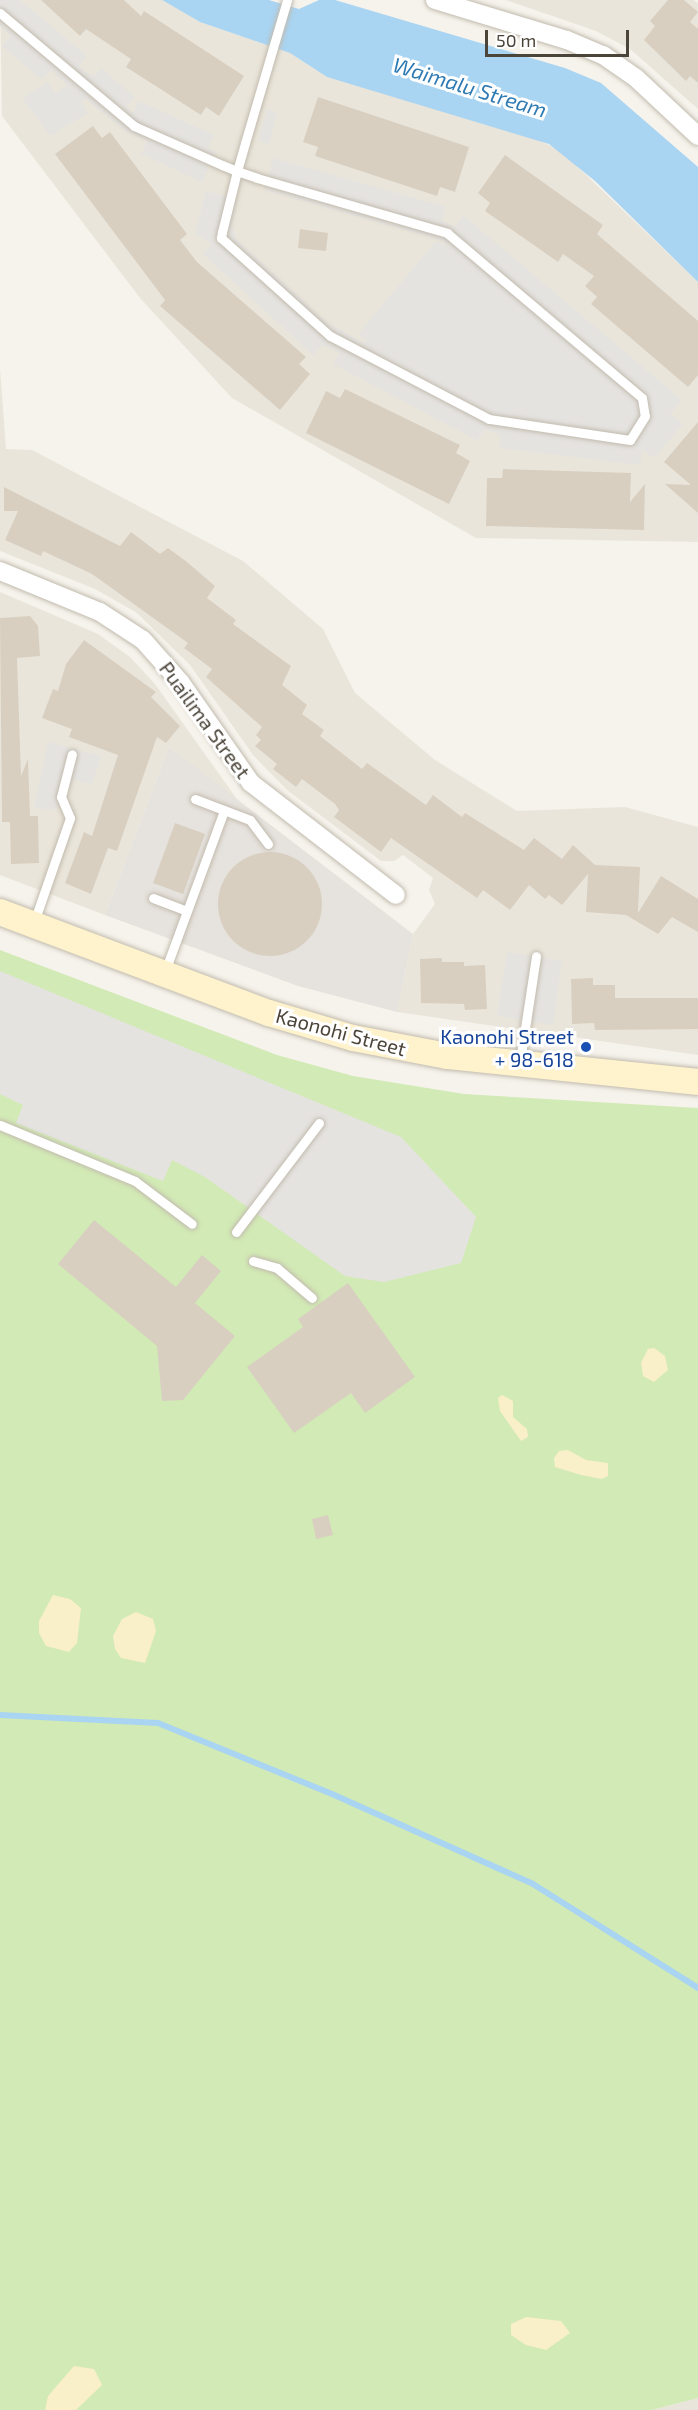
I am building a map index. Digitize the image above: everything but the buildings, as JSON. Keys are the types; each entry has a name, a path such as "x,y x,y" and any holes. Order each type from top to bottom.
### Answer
{"street":[{"path":"435,0 567,40 603,55 636,78 698,136"},
{"name":"Puailima Street","path":"0,571 100,612 143,640 181,683 251,783 396,895"},
{"name":"Kaonohi Street","path":"0,912 269,1013 353,1038 447,1056 698,1082"}],"lane":[{"path":"0,13 134,126 237,171 447,233 642,398 645,416 630,440 497,423 330,336 221,238 237,171 286,2"},
{"path":"33,924 70,818 61,797 72,754"},
{"path":"195,799 256,824 268,844"},
{"path":"164,974 224,811"},
{"path":"153,898 187,911"},
{"path":"520,1063 536,956"},
{"path":"236,1232 319,1123"},
{"path":"0,1125 135,1181 192,1224"},
{"path":"253,1261 277,1269 312,1298"}],"shaded area":[{"path":"0,0 162,0 200,22 290,53 327,77 528,135 561,151 698,282 698,542 476,538 232,398 140,298 2,116"},
{"path":"0,0 20,0 87,56 79,66 93,77 101,68 135,97 126,107 133,113 139,101 214,135 208,148 216,152 202,182 141,154 147,141 124,130 87,100 81,101 88,113 50,136 22,98 48,82 55,94 67,85 51,70 42,80 2,46 11,36 0,26"},
{"path":"506,0 693,0 698,3 698,109 630,49 596,31"},
{"path":"267,109 277,112 269,144 258,141"},
{"path":"273,158 446,207 442,221 455,226 463,215 682,400 670,414 683,424 654,458 642,449 640,465 499,448 500,435 484,429 478,441 333,364 339,353 324,345 313,355 203,254 212,244 195,234 206,191 238,200 232,225 236,239 328,323 364,343 366,341 358,334 436,241 447,247 443,241 264,190"},
{"path":"0,368 6,449 32,450 243,561 323,629 355,693 435,760 517,811 625,807 698,827 698,1055 397,1012 413,934 435,904 429,890 433,878 403,855 394,861 381,861 287,790 253,755 190,665 137,613 95,589 0,551"},
{"path":"0,592 98,634 130,657 155,684 239,802 169,747 105,915 0,875"},
{"path":"48,742 101,756 92,784 74,780 55,810 34,808"},
{"path":"169,747 413,934 397,1012 298,986 105,915"},
{"path":"507,952 562,961 553,1025 497,1016"},
{"path":"0,971 401,1137 476,1217 461,1263 384,1282 345,1276 205,1177 172,1160 163,1181 16,1123 23,1105 0,1094"},
{"path":"698,2398 698,2410 652,2410"}],"green space":[{"path":"0,950 277,1055 353,1076 464,1094 698,1108 698,2398 652,2410 0,2410"}],"sand":[{"path":"654,1348 665,1356 668,1370 654,1382 643,1376 641,1363 648,1349"},
{"path":"502,1395 513,1401 513,1417 527,1429 528,1437 521,1441 500,1411 498,1398"},
{"path":"568,1450 586,1460 608,1463 608,1476 602,1479 555,1467 554,1458 559,1451"},
{"path":"53,1595 70,1599 81,1608 77,1643 69,1652 46,1646 39,1633 39,1621"},
{"path":"136,1612 153,1619 156,1631 145,1663 121,1658 115,1649 113,1636 122,1619"},
{"path":"526,2317 561,2321 570,2333 546,2350 526,2345 511,2335 511,2324"},
{"path":"74,2366 94,2369 102,2385 76,2410 45,2410 48,2396"}],"water":[{"name":"Waimalu Stream","path":"162,0 269,0 299,9 319,0 335,0 565,68 601,83 698,167 698,282 595,181 549,144 327,77 290,53 200,22"}],"waterway":[{"path":"0,1715 158,1723 332,1794 533,1884 698,1988"}],"place":[{"name":"Kaonohi Street + 98-618","path":"586,1047"}]}
